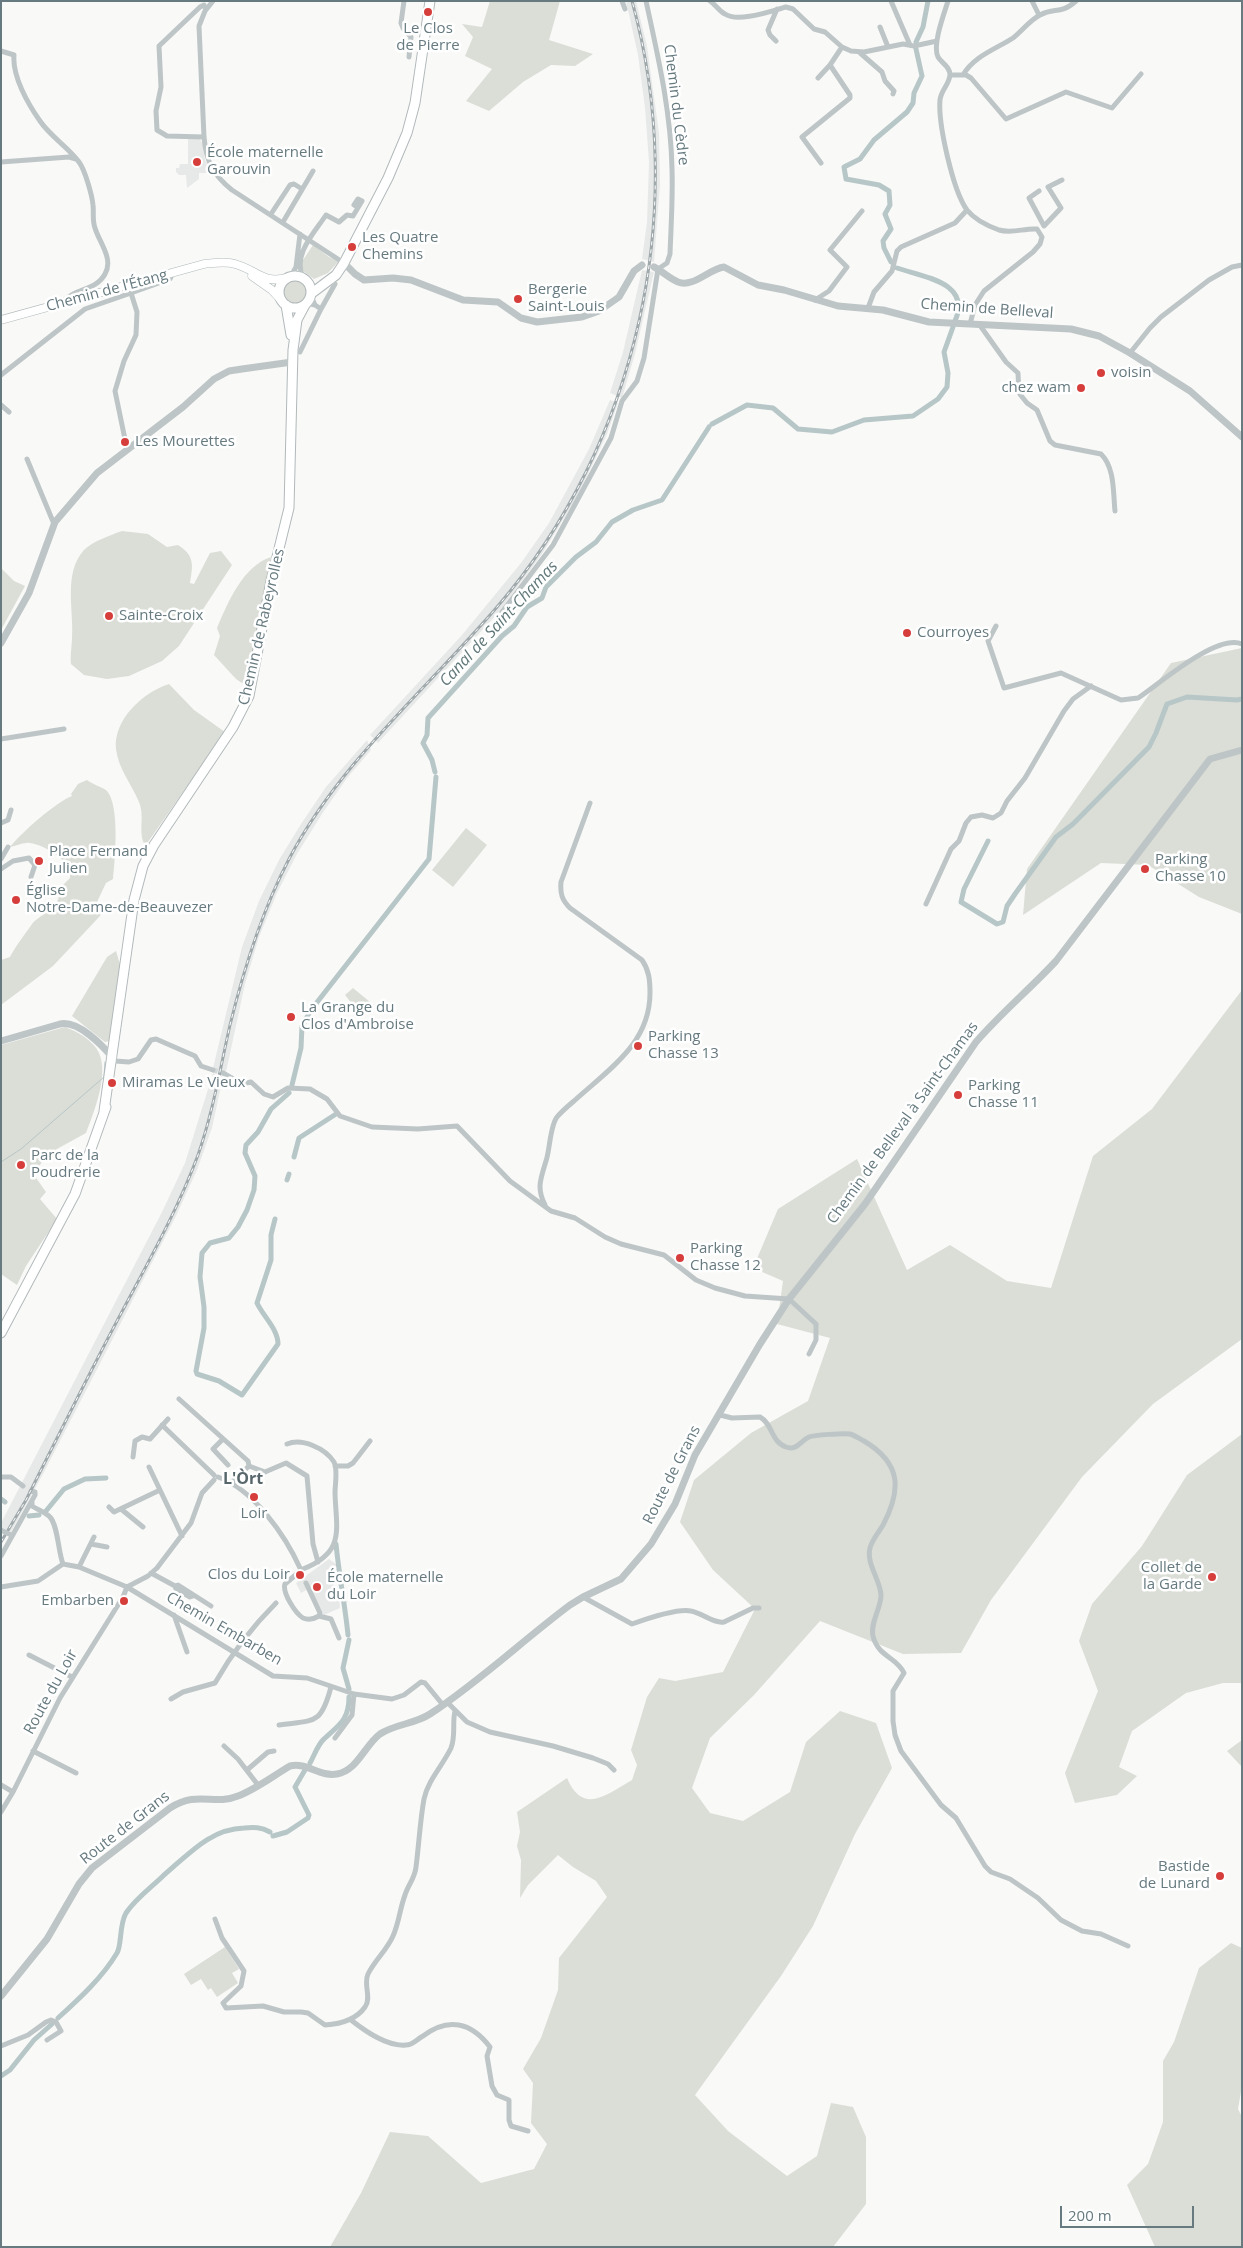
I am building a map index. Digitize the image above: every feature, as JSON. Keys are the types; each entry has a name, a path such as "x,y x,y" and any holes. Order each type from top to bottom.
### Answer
{"main road":[{"path":"343,265 323,279 289,277 280,286 279,291 284,303 296,308 310,300 336,275 343,265 388,178 407,133 414,103 430,1"},
{"name":"Chemin de l’Étang","path":"1,320 173,272 213,263 235,264 268,280 274,281 289,277"},
{"name":"Chemin de l’Étang","path":"213,263 231,266 250,275 272,290 284,303"},
{"path":"304,279 310,300"},
{"name":"Chemin de Rabeyrolles","path":"104,1112 134,900 143,866 160,834 233,727 249,696 271,581 289,508 292,362 296,351 297,320 310,300"},
{"name":"Chemin de Rabeyrolles","path":"284,303 289,314 296,351"},
{"name":"Chemin de Rabeyrolles","path":"1,1333 75,1194 111,1091 116,1030 122,993"}],"street":[{"path":"213,1 206,9 199,26 204,136 207,160 218,179 232,190 310,240 364,280 393,278 411,280 463,300 498,302 520,318 537,322 582,317 599,311 619,297 634,271 642,265"},
{"path":"404,1 400,19 403,28 411,37 410,57"},
{"path":"622,1 625,9"},
{"name":"Chemin du Cèdre","path":"646,1 659,59 668,120 672,169 670,254 667,263 656,268"},
{"path":"789,8 790,1"},
{"path":"891,1 910,45"},
{"path":"948,1 937,41 938,56 947,65 950,75 940,100 944,140 962,201 967,210 976,218 998,230 1010,232 1037,229 1042,237 1040,244 1033,252 984,291 975,305 970,324"},
{"path":"1032,1 1039,15"},
{"path":"963,75 970,66 988,52 1012,38 1039,15 1061,12 1076,1"},
{"path":"712,2 724,14 740,18 789,8 798,13 814,29 825,32 842,47 851,51 859,52 888,47 914,46 937,41"},
{"path":"204,136 167,136 157,130 156,110 161,86 159,46 200,7 204,6 206,9"},
{"path":"776,41 770,36 768,30 777,9"},
{"path":"880,27 888,47"},
{"path":"818,78 830,65 842,47"},
{"path":"1,51 14,55 13,64 25,95 40,122 75,154 76,159 81,165 91,196 95,229 105,252 108,269 98,282 72,294 62,302"},
{"path":"859,52 882,72 884,82 894,91 893,94"},
{"path":"821,163 804,139 803,134 850,96 830,65"},
{"path":"950,75 963,75 971,78 1006,119 1066,92 1112,108 1141,74"},
{"path":"1,162 69,157 76,159"},
{"path":"283,222 313,171"},
{"path":"1039,191 1029,198 1044,226 1061,208 1048,187 1062,180"},
{"path":"271,214 290,185 294,184 302,190"},
{"path":"304,279 299,266 302,253 326,215 339,222 347,215 353,216 358,207"},
{"path":"868,308 874,292 892,271 897,251 901,247 955,223 967,210"},
{"path":"815,300 828,291 847,267 830,250 862,211"},
{"path":"289,277 296,267 300,234"},
{"path":"1130,353 1150,328 1209,280 1232,267 1242,265"},
{"name":"Chemin de Belleval","path":"656,268 678,282 685,283 710,270 724,267 758,285 784,290 838,306 891,311 929,322 1071,329 1098,336 1130,353 1190,391 1242,437"},
{"path":"502,612 553,545 611,438 622,401 637,381 644,358 656,268"},
{"path":"1,375 85,309 170,279 173,272"},
{"path":"296,351 335,284"},
{"path":"127,449 115,391 124,361 136,335 137,312 131,293"},
{"path":"310,300 321,308"},
{"path":"980,324 1006,362 1018,373 1019,393 1027,403 1037,410 1050,441 1055,445 1101,454 1106,459 1112,476 1115,511"},
{"path":"1,643 29,593 54,524 97,472 183,407 214,379 229,371 292,362"},
{"path":"1,405 9,412"},
{"path":"27,459 54,524"},
{"path":"996,626 988,641 1004,688 1061,673 1121,700 1138,698 1210,648 1226,642 1236,641 1242,644"},
{"path":"926,904 951,849 959,842 966,823 971,817 982,815 994,818 1001,813 1007,801 1025,778 1073,699 1090,686"},
{"path":"1,739 64,729"},
{"name":"Chemin de Belleval à Saint-Chamas","path":"789,1299 866,1204 976,1042 994,1021 1030,990 1056,961 1210,759 1242,750"},
{"path":"545,1205 538,1186 550,1146 553,1124 565,1109 618,1064 645,1026 649,1012 650,984 648,968 642,960 570,908 563,902 560,893 561,882 590,803"},
{"path":"1,823 8,820 11,810"},
{"path":"1,859 8,847"},
{"path":"1,869 13,861 30,858 35,862 35,866 30,877"},
{"path":"1,1041 70,1023 84,1031 113,1058 129,1062 138,1058 151,1040 156,1039 195,1056 201,1066 213,1070"},
{"path":"223,1073 242,1084 251,1082 264,1094 273,1097 288,1088 310,1089 328,1099 340,1116 364,1125 418,1129 458,1126 510,1180 545,1205 550,1211 575,1218 613,1240 664,1255 696,1280 715,1288 745,1296 789,1299 816,1324 816,1340 809,1354"},
{"name":"Route de Grans","path":"1,1996 47,1939 79,1884 92,1868 181,1801 191,1798 226,1799 238,1796 290,1766 298,1764 327,1774 337,1774 346,1770 356,1763 370,1742 381,1733 427,1716 445,1704 543,1625 583,1597 621,1579 651,1544 674,1504 695,1455 760,1344 789,1299"},
{"path":"180,1399 246,1458 249,1466 265,1472 286,1463 307,1476 314,1544 318,1562"},
{"path":"720,1415 732,1418 760,1417 771,1426 779,1444 788,1448 795,1448 810,1436 850,1434 865,1442 882,1456 894,1472 896,1488 892,1506 870,1548 870,1561 879,1583 881,1598 873,1624 873,1635 878,1648 901,1666 904,1673 893,1692 895,1735 901,1750 941,1805 956,1818 984,1866 991,1872 1010,1879 1038,1898 1061,1920 1082,1931 1101,1934 1128,1946"},
{"path":"133,1457 135,1442 142,1437 150,1439 168,1418"},
{"path":"162,1425 215,1477 231,1483 253,1501 274,1524 301,1570"},
{"path":"223,1439 213,1449 228,1465"},
{"path":"286,1444 299,1441 309,1443 330,1457 335,1466 338,1530 333,1547 325,1558 301,1570 285,1584 284,1591 303,1618 314,1619 319,1616 331,1619 339,1638"},
{"path":"335,1466 353,1464 370,1441"},
{"path":"231,1483 249,1466"},
{"path":"149,1467 182,1536"},
{"path":"1,1477 11,1476 23,1486"},
{"path":"127,1587 158,1568 191,1523 202,1494 215,1477"},
{"path":"109,1507 114,1512 121,1510 160,1490"},
{"path":"1,1556 32,1502 35,1492 32,1491"},
{"path":"1,1587 38,1581 63,1564 59,1553 54,1522 47,1514 32,1506 32,1502"},
{"path":"121,1510 143,1526"},
{"path":"1,1530 12,1535"},
{"path":"79,1567 94,1536"},
{"path":"91,1544 107,1547"},
{"name":"Chemin Embarben","path":"63,1564 79,1567 127,1587 273,1676 307,1678 354,1694 392,1699 404,1695 421,1682 425,1683 445,1704"},
{"path":"151,1573 175,1586 178,1585 211,1606"},
{"path":"306,1583 320,1612 319,1616"},
{"name":"Route du Loir","path":"1,1812 72,1677 124,1597 127,1587"},
{"path":"583,1597 632,1624 688,1610 720,1623 753,1608 759,1608"},
{"path":"171,1699 183,1692 212,1685 253,1626 276,1603"},
{"path":"174,1615 186,1652"},
{"path":"28,1655 72,1677"},
{"path":"279,1725 314,1720 320,1716 326,1708 331,1687"},
{"path":"335,1738 352,1714 354,1694"},
{"path":"445,1704 467,1722 490,1732 553,1746 593,1758 608,1764 614,1770"},
{"path":"215,1919 222,1938 244,1971 241,1986 223,2003 226,2008 262,2006 284,2012 301,2012 308,2014 325,2026 351,2020 366,2006 368,1999 365,1983 367,1976 394,1936 405,1892 413,1879 424,1797 454,1739 453,1720 455,1711"},
{"path":"224,1746 247,1770 258,1785"},
{"path":"33,1751 76,1773"},
{"path":"247,1770 268,1752 274,1751"},
{"path":"1,1784 13,1792"},
{"path":"1,2046 28,2035 51,2020 56,2022 61,2031 47,2040"},
{"path":"351,2020 371,2034 391,2044 407,2045 428,2032 450,2023 472,2031 490,2047 490,2052 486,2056 492,2086 497,2095 509,2100 509,2120 511,2126 528,2131"}],"shaded area":[{"path":"490,1 560,1 549,40 593,54 575,66 551,65 523,82 489,111 466,101 492,69 465,56 473,37 462,24 482,27"},
{"path":"626,1 636,1 647,46 659,133 660,185 654,262 642,259 647,222 649,162 645,108 638,55"},
{"name":"École maternelle Garouvin","path":"199,138 203,144 205,160 211,173 199,173 199,179 187,188 186,175 179,175 176,172 176,168 179,168 180,164 188,164 188,139"},
{"path":"313,245 329,257 339,261 328,273 314,279 303,271 301,263"},
{"path":"642,270 654,272 635,354 622,398 610,393 623,352"},
{"path":"296,279 305,283 309,292 305,301 296,305 287,301 283,292 287,283"},
{"path":"610,400 618,403 607,434 577,497 542,554 498,613 378,743 370,735 462,635 521,563 549,523 589,449"},
{"path":"122,531 148,534 167,547 178,545 184,549 192,561 190,583 194,584 210,553 221,551 232,565 179,646 162,661 129,676 107,679 84,675 71,664 71,592 74,570 84,550 102,539"},
{"path":"271,557 248,684 245,685 236,679 214,655 220,636 217,628 238,586 252,568"},
{"path":"1,568 14,581 25,586 1,630"},
{"path":"1242,648 1242,914 1199,897 1148,865 1101,863 1023,915 1027,869 1171,663"},
{"path":"169,684 194,710 225,732 148,842 144,844 142,839 141,807 119,763 116,738 125,718 140,700 149,693"},
{"path":"367,740 371,750 347,778 322,814 297,854 277,893 259,937 245,984 226,1072 213,1068 242,947 259,901 279,860 301,824 326,787"},
{"path":"87,780 107,791 114,808 115,847 113,879 106,883 97,902 102,909 100,916 53,966 1,1005 1,960 10,957 32,924 54,906 59,896 60,888 70,878 70,872 63,860 43,847 28,843 10,847 39,819 72,796 71,794 78,784"},
{"path":"466,828 487,845 453,887 432,870"},
{"path":"116,951 121,968 109,1041 105,1042 72,1016 107,957"},
{"path":"353,988 370,1002 366,1008 357,1010 345,995"},
{"path":"1242,990 1242,1339 1153,1404 1082,1477 991,1600 961,1653 903,1654 820,1621 754,1695 710,1738 692,1788 710,1813 743,1821 790,1792 806,1742 840,1711 876,1723 892,1768 855,1834 813,1926 781,1976 695,2095 728,2131 787,2176 817,2156 831,2103 853,2107 866,2137 866,2204 833,2247 330,2247 361,2193 390,2132 428,2136 481,2183 534,2169 547,2144 531,2123 533,2083 523,2069 541,2038 558,1990 559,1958 607,1897 596,1881 558,1855 528,1885 520,1898 521,1860 517,1846 520,1832 517,1812 567,1778 573,1790 580,1796 588,1799 605,1796 632,1780 637,1765 631,1750 647,1697 659,1678 675,1681 723,1672 755,1609 713,1570 680,1522 694,1480 751,1433 808,1401 830,1338 777,1324 783,1281 753,1268 778,1209 857,1159 907,1270 950,1245 1007,1281 1051,1288 1093,1156 1152,1109"},
{"name":"Parc de la Poudrerie","path":"65,1027 85,1037 99,1053 102,1062 102,1072 99,1093 86,1133 46,1155 34,1175 46,1192 40,1199 57,1219 26,1266 17,1285 1,1274 1,1045"},
{"path":"213,1073 223,1077 212,1128 197,1170 176,1216 43,1474 11,1532 1,1527 1,1523 162,1212 185,1163"},
{"path":"1242,1434 1242,1683 1223,1683 1186,1693 1132,1731 1119,1767 1137,1776 1117,1795 1075,1803 1065,1773 1098,1691 1079,1641 1092,1604 1142,1546 1187,1475"},
{"name":"École maternelle du Loir","path":"329,1559 336,1564 338,1576 332,1580 339,1596 340,1608 324,1615 310,1588 301,1593 296,1583"},
{"path":"1242,1740 1242,1767 1227,1751"},
{"path":"1231,1943 1242,1948 1242,2086 1238,2109 1242,2117 1242,2247 1155,2247 1127,2185 1148,2164 1163,2122 1163,2061 1174,2042 1199,1968"},
{"path":"225,1947 239,1969 232,1973 238,1983 217,1997 211,1988 208,1990 201,1979 191,1985 184,1974"}],"waterway":[{"name":"Canal de Saint-Chamas","path":"916,42 923,27 928,1"},
{"name":"Canal de Saint-Chamas","path":"891,262 884,248 883,241 891,229 885,214 890,205 889,191 879,185 846,179 844,167 860,159 874,140 907,112 913,103 914,93 922,76 916,49"},
{"name":"Canal de Saint-Chamas","path":"897,268 931,278 951,289 957,298 958,308 955,321"},
{"name":"Canal de Saint-Chamas","path":"712,424 747,405 773,408 798,429 832,432 864,420 913,416 938,399 947,387 948,373 944,352 953,327"},
{"name":"Canal de Saint-Chamas","path":"435,772 432,760 423,743 427,735 428,718 502,636 514,626 527,607 542,598 546,587 576,557 596,542 612,522 633,510 662,500 709,427"},
{"path":"988,841 964,889 961,902 997,924 1003,922 1007,906 1056,837 1073,824 1149,747 1167,704 1187,697 1242,699"},
{"name":"Canal de Saint-Chamas","path":"292,1085 301,1048 302,1026 311,1010 429,859 436,777"},
{"path":"1,1162 21,1149 104,1077 105,1062"},
{"path":"275,1219 271,1235 271,1260 257,1303 276,1333 278,1344 242,1395 219,1381 197,1374 196,1371 204,1328 204,1307 200,1277 202,1253 210,1243 229,1238 238,1227 247,1210 254,1190 255,1176 245,1153 246,1145 258,1132 271,1109 289,1093"},
{"path":"294,1157 299,1138 336,1114"},
{"path":"287,1180 289,1174"},
{"path":"46,1511 64,1489 85,1479 106,1478"},
{"path":"1,1499 5,1502"},
{"path":"29,1516 39,1515"},
{"path":"336,1544 348,1635"},
{"path":"349,1640 343,1668 349,1689"},
{"path":"310,1763 322,1741 339,1726 345,1717 349,1705 349,1697"},
{"path":"273,1836 287,1832 308,1818 309,1815 295,1787 305,1770"},
{"path":"58,2018 90,1988 117,1953 126,1913 144,1893 182,1859 210,1838 232,1829 260,1828 270,1832"},
{"path":"1,2076 10,2070 34,2040 52,2024"}],"tunnel":[{"path":"213,1070 223,1073"}],"railway":[{"path":"1,1542 26,1500 160,1239 190,1176 208,1123 241,982 262,919 289,859 333,790 386,728 497,607 546,542 586,473 617,398 639,321 652,241 655,161 649,80 632,1"}],"place":[{"name":"Le Clos de Pierre","path":"428,12"},
{"name":"École maternelle Garouvin","path":"197,162"},
{"name":"Les Quatre Chemins","path":"352,247"},
{"name":"Bergerie Saint-Louis","path":"518,299"},
{"name":"voisin","path":"1101,373"},
{"name":"chez wam","path":"1081,388"},
{"name":"Les Mourettes","path":"125,442"},
{"name":"Sainte-Croix","path":"109,616"},
{"name":"Courroyes","path":"907,633"},
{"name":"Place Fernand Julien","path":"39,861"},
{"name":"Parking Chasse 10","path":"1145,869"},
{"name":"Église Notre-Dame-de-Beauvezer","path":"16,900"},
{"name":"La Grange du Clos d'Ambroise","path":"291,1017"},
{"name":"Parking Chasse 13","path":"638,1046"},
{"name":"Miramas Le Vieux","path":"112,1083"},
{"name":"Parking Chasse 11","path":"958,1095"},
{"name":"Parc de la Poudrerie","path":"21,1165"},
{"name":"Parking Chasse 12","path":"680,1258"},
{"name":"Loir","path":"254,1497"},
{"name":"Clos du Loir","path":"300,1575"},
{"name":"Collet de la Garde","path":"1212,1577"},
{"name":"École maternelle du Loir","path":"317,1587"},
{"name":"Embarben","path":"124,1601"},
{"name":"Bastide de Lunard","path":"1220,1876"}],"district":[{"name":"L'Òrt","path":"243,1479"}]}
